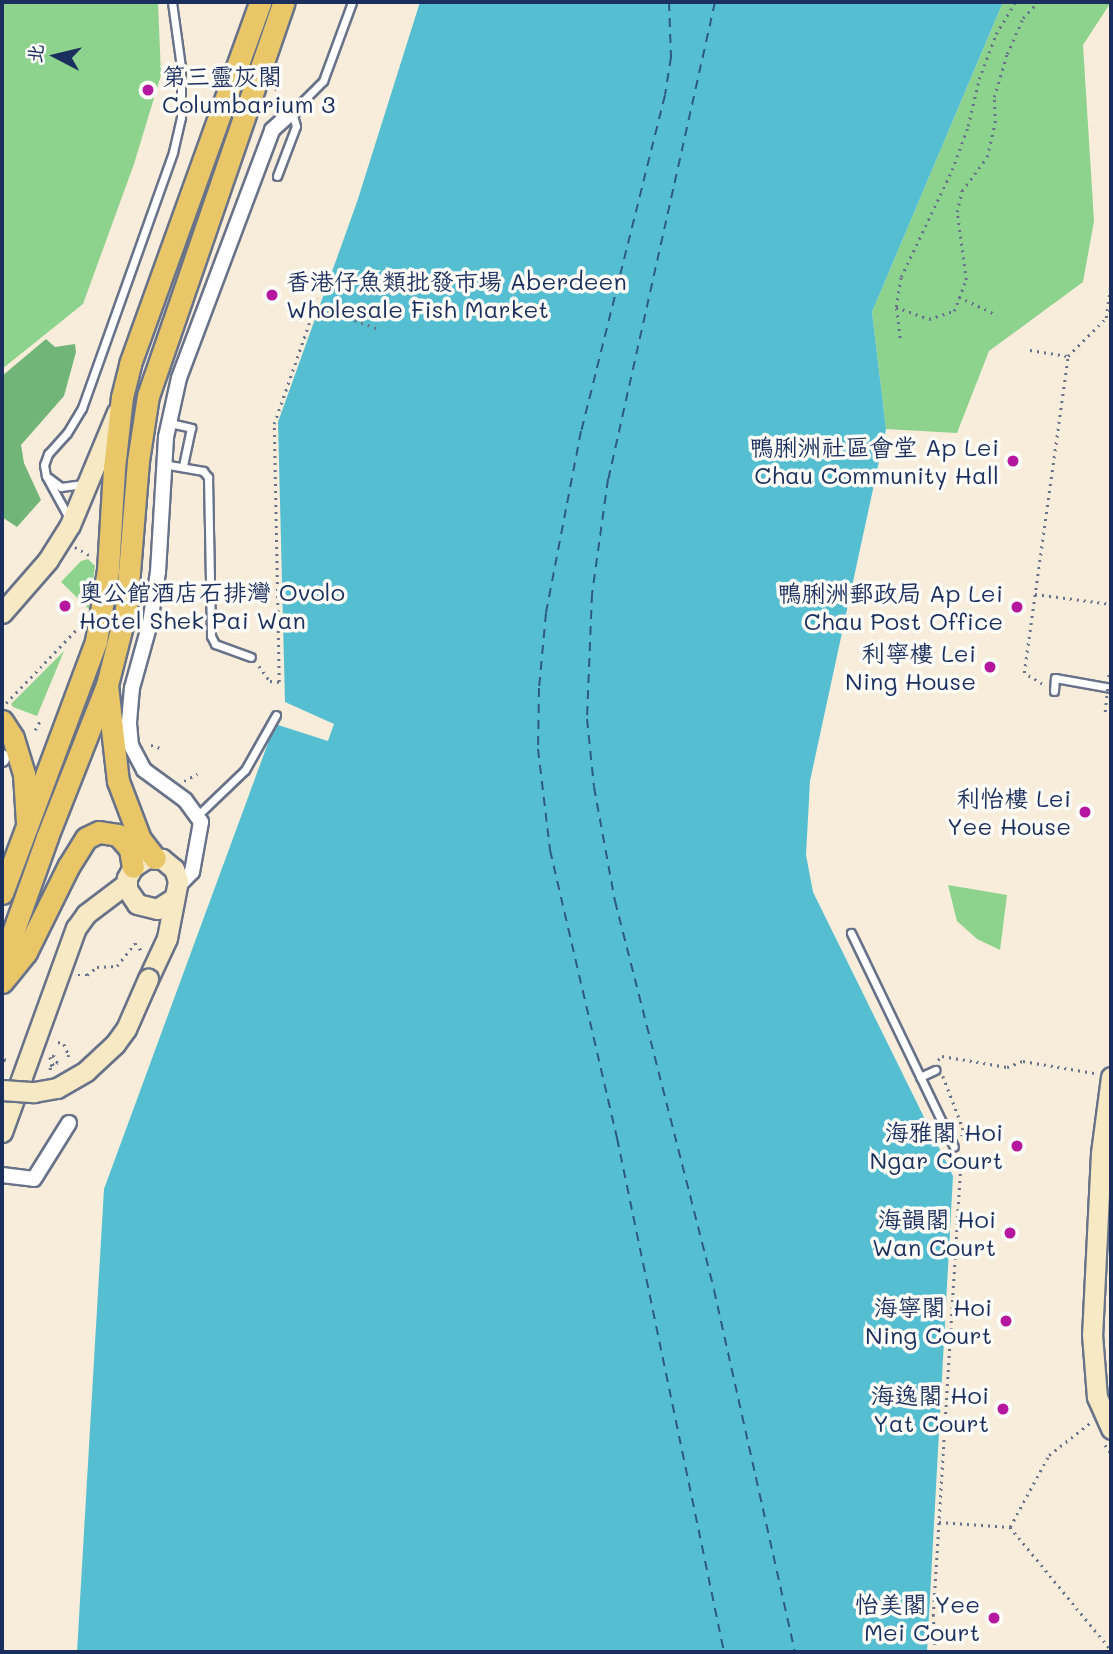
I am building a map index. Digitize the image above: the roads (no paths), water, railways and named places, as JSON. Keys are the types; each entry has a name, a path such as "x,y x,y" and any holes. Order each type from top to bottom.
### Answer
{"main road":[{"path":"2,612 48,560 70,525 90,480 122,397 140,334 260,2"},
{"path":"2,963 47,837 107,685 126,610 138,461 148,396 284,2"},
{"path":"2,893 96,641 108,570 114,468 122,397"},
{"path":"107,685 118,781 140,839 177,876 173,919 151,952"},
{"path":"3,713 24,774 27,825"},
{"path":"2,982 26,952 68,867 86,838 99,832 118,835 130,849 134,889 156,931 148,979 126,1029 115,1044 86,1071 57,1087 34,1092 2,1090"},
{"path":"134,889 140,861 162,860"},
{"path":"134,889 161,908 176,892"},
{"path":"4,1125 76,928 86,914 105,900 134,889"},
{"path":"1106,1075 1092,1334 1097,1397 1107,1435"}],"street":[{"path":"176,892 192,872 201,822 185,800 144,770 131,746 129,722 132,688 150,623 158,572 163,464 179,378 272,130 288,109"},
{"path":"162,860 195,853"},
{"path":"2,1175 34,1179 69,1123"}],"lane":[{"path":"70,525 63,502 45,473 48,454 67,433 82,408 173,152 181,117 181,67 172,2"},
{"path":"277,176 296,126 288,109 323,81 352,2"},
{"path":"267,145 286,152"},
{"path":"170,423 191,428 183,467"},
{"path":"163,464 202,471 208,477 211,636 215,644 251,657"},
{"path":"45,473 61,487 77,486 90,480"},
{"path":"1054,691 1055,678 1111,688"},
{"path":"198,815 245,770 276,715"},
{"path":"851,933 958,1149"},
{"path":"920,1077 935,1070"}],"water":[{"path":"420,2 1003,2 872,312 886,429 810,781 806,855 813,892 953,1176 927,1652 77,1652 104,1189 275,724 328,741 334,724 285,702 278,422 357,202"}],"place":[{"name":"第三靈灰閣 Columbarium 3","path":"148,90"},
{"name":"香港仔魚類批發市場 Aberdeen Wholesale Fish Market","path":"272,295"},
{"name":"鴨脷洲社區會堂 Ap Lei Chau Community Hall","path":"1013,461"},
{"name":"奧公館酒店石排灣 Ovolo Hotel Shek Pai Wan","path":"65,606"},
{"name":"鴨脷洲郵政局 Ap Lei Chau Post Office","path":"1017,607"},
{"name":"利寧樓 Lei Ning House","path":"990,667"},
{"name":"利怡樓 Lei Yee House","path":"1085,812"},
{"name":"海雅閣 Hoi Ngar Court","path":"1017,1146"},
{"name":"海韻閣 Hoi Wan Court","path":"1010,1233"},
{"name":"海寧閣 Hoi Ning Court","path":"1006,1321"},
{"name":"海逸閣 Hoi Yat Court","path":"1003,1409"},
{"name":"怡美閣 Yee Mei Court","path":"994,1618"}]}
